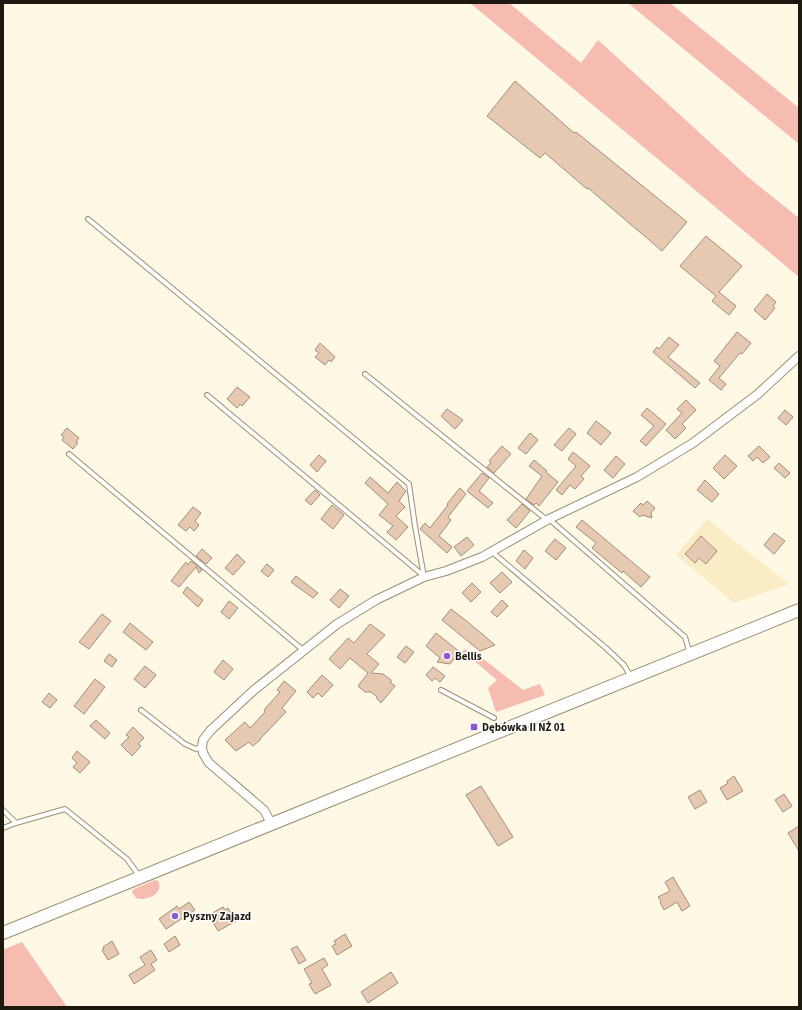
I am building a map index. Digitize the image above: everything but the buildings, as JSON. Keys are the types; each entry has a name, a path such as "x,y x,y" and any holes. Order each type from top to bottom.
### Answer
{"street":[{"path":"271,823 264,810 209,762 203,753 203,740 224,717 303,650 337,624 376,600 424,577 482,557 548,519 637,477 693,443 758,394 799,356"},
{"path":"4,931 799,610"}],"lane":[{"path":"88,219 409,484 424,577"},
{"path":"365,374 548,519 685,637 690,654"},
{"path":"207,395 424,577"},
{"path":"69,454 303,650"},
{"path":"492,552 606,648 624,665 631,678"},
{"path":"441,690 494,718"},
{"path":"141,710 184,744 196,748 202,747"},
{"path":"3,828 65,808 127,859 140,877"},
{"path":"3,810 16,823"}],"shaded area":[{"path":"470,3 509,3 581,63 598,40 749,178 799,218 799,277 694,189"},
{"path":"628,3 670,3 799,108 799,144"},
{"path":"707,519 789,584 734,603 676,555"},
{"path":"465,649 474,656 477,654 523,690 540,684 545,695 496,712 488,688 497,680 465,653 462,657 459,655"},
{"path":"155,880 158,881 159,890 153,896 144,899 136,898 132,892 134,889"},
{"path":"22,942 67,1007 3,1007 3,950"}],"place":[{"name":"Bellis","path":"447,656"},
{"name":"Dębówka II NŻ 01","path":"474,727"},
{"name":"Pyszny Zajazd","path":"175,916"}]}
